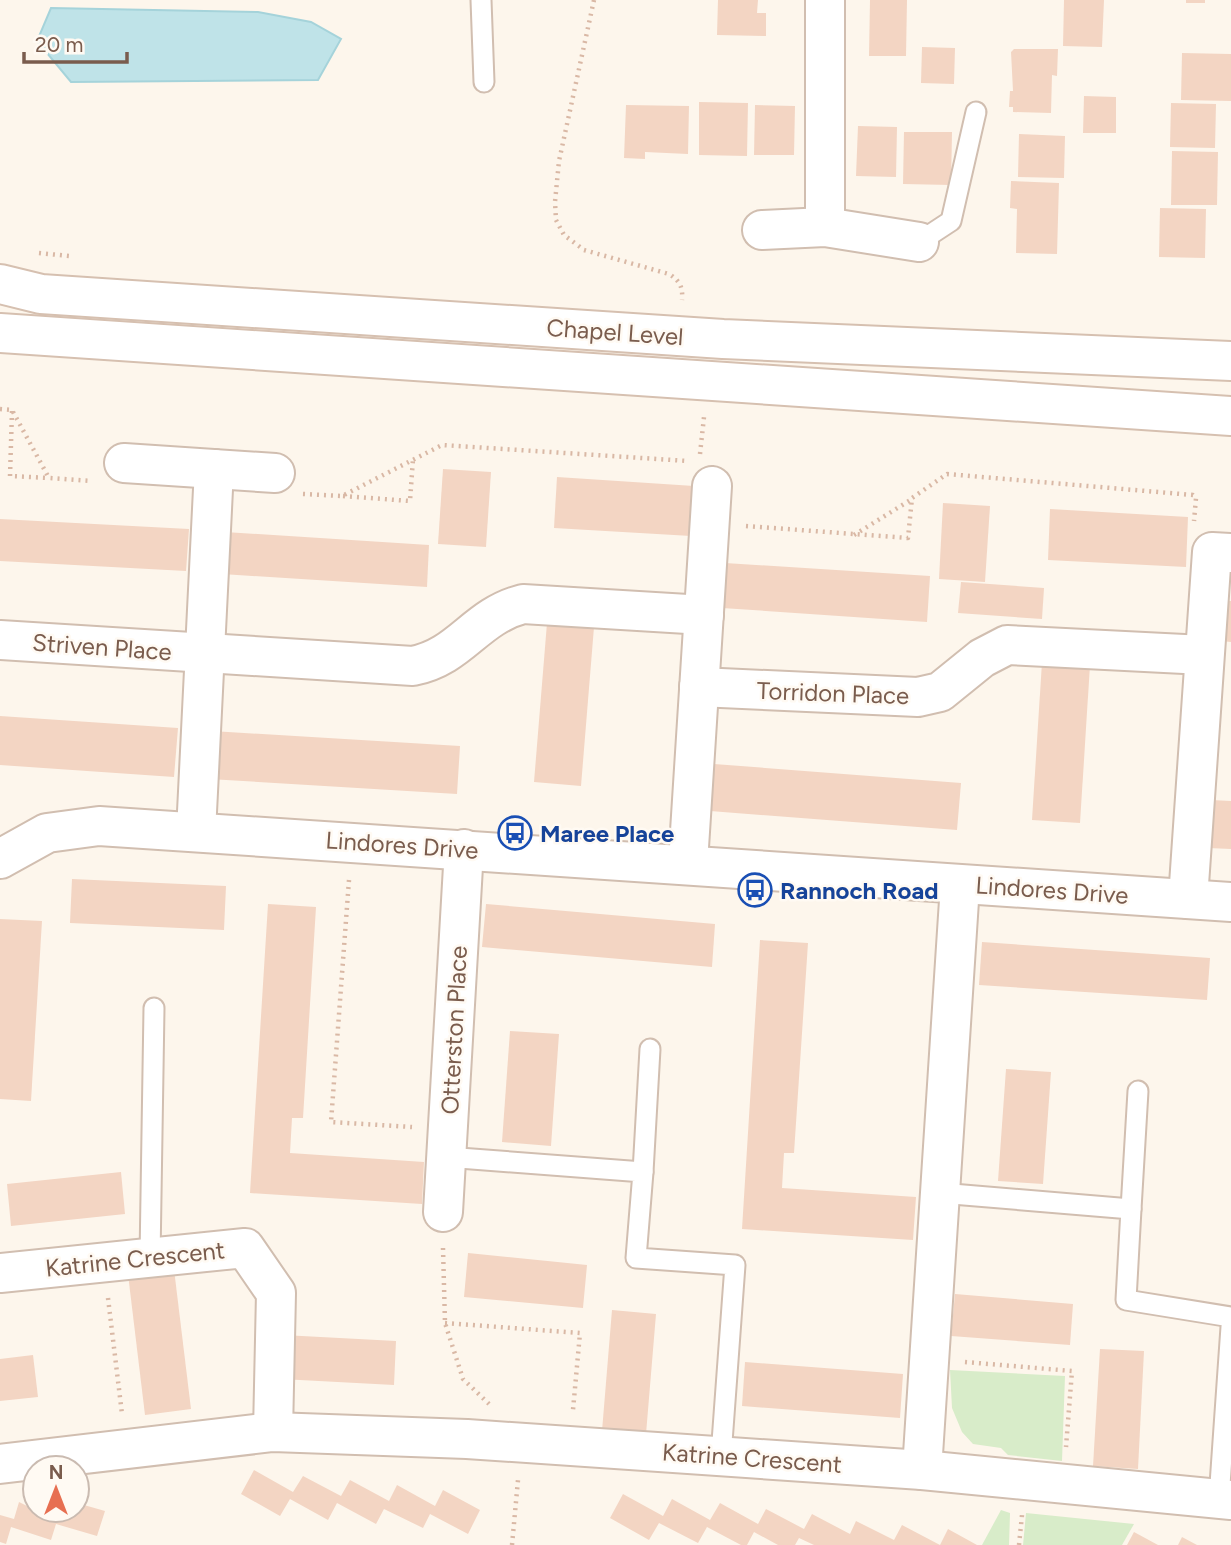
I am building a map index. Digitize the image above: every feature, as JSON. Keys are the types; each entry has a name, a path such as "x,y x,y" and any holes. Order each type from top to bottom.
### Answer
{"street":[{"path":"825,0 825,227"},
{"path":"762,230 825,227 919,242"},
{"name":"Chapel Level","path":"0,284 41,294 723,339 1231,361"},
{"name":"Chapel Level","path":"0,333 1231,416"},
{"path":"114,472 214,469 283,483"},
{"name":"Striven Place","path":"196,832 214,469"},
{"path":"688,863 710,524 705,474"},
{"path":"1188,899 1216,720 1204,655 1222,553"},
{"path":"204,653 412,666 433,662 447,655 484,621 501,610 523,604 704,615"},
{"name":"Striven Place","path":"0,640 204,653"},
{"name":"Torridon Place","path":"699,687 918,697 940,692 982,658 1007,645 1204,655"},
{"name":"Lindores Drive","path":"0,859 47,832 99,826 688,863 960,885 1231,902"},
{"name":"Otterston Place","path":"443,1212 464,849"},
{"path":"922,1470 960,885"},
{"name":"Katrine Crescent","path":"0,1273 245,1248 276,1293 273,1432"},
{"name":"Katrine Crescent","path":"0,1464 273,1432 521,1443 922,1470 1225,1499"}],"lane":[{"path":"481,0 484,82"},
{"path":"919,242 951,221 976,112"},
{"path":"150,1258 154,1008"},
{"path":"650,1049 636,1258 735,1265 720,1457"},
{"path":"1138,1091 1126,1300 1231,1317"},
{"path":"447,1143 643,1172"},
{"path":"940,1194 1131,1209"},
{"path":"1225,1499 1231,1327"}],"path":[{"path":"594,0 559,160 556,220 564,235 584,250 669,274 679,280 683,290 681,302"},
{"path":"0,409 12,410"},
{"path":"12,410 49,478"},
{"path":"12,410 10,476 49,478 114,472"},
{"path":"342,496 442,445 705,474"},
{"path":"283,483 342,496 410,500 413,459"},
{"path":"855,535 947,474 1193,495 1196,498 1194,527 1198,539 1222,553"},
{"path":"710,524 908,538 912,498"},
{"path":"352,842 331,1122 447,1143"},
{"path":"443,1212 445,1323 463,1379 518,1432 521,1443 512,1545"},
{"path":"104,1262 126,1449"},
{"path":"445,1323 580,1333 570,1446"},
{"path":"929,1359 1072,1371 1063,1484"}],"green space":[{"path":"950,1370 1065,1376 1062,1461 1008,1455 1001,1448 973,1444 962,1432 952,1408"},
{"path":"1001,1510 1010,1513 1009,1545 982,1545"},
{"path":"1026,1513 1134,1524 1122,1545 1023,1545"}],"water":[{"path":"51,8 258,12 311,22 341,39 318,80 71,82 37,41"}],"building":[{"path":"718,0 758,0 757,13 766,13 766,36 717,35"},
{"path":"870,0 907,0 906,56 869,56"},
{"path":"1064,0 1104,0 1102,47 1063,46"},
{"path":"1186,0 1205,0 1205,3 1186,3"},
{"path":"922,47 955,48 954,84 921,83"},
{"path":"1014,49 1058,49 1057,76 1052,75 1051,113 1013,112 1013,107 1009,107 1010,91 1013,91 1011,52"},
{"path":"1182,53 1231,54 1231,101 1181,100"},
{"path":"1084,96 1116,97 1116,133 1083,133"},
{"path":"699,102 748,103 747,156 699,155"},
{"path":"1171,103 1216,104 1215,148 1170,147"},
{"path":"626,105 689,106 688,154 645,152 645,159 624,158"},
{"path":"755,105 795,106 794,155 754,155"},
{"path":"858,126 897,127 896,177 856,176"},
{"path":"904,132 952,132 951,185 903,184"},
{"path":"1019,134 1065,136 1064,178 1018,177"},
{"path":"1172,151 1218,152 1217,205 1171,205"},
{"path":"1011,181 1059,183 1057,254 1016,253 1017,209 1010,208"},
{"path":"1160,208 1206,209 1205,258 1159,257"},
{"path":"443,469 491,472 486,547 438,544"},
{"path":"557,477 694,486 691,536 554,528"},
{"path":"943,503 990,506 985,582 939,579"},
{"path":"1050,509 1188,517 1186,567 1048,560"},
{"path":"0,519 189,529 186,571 0,561"},
{"path":"225,532 429,545 427,587 222,574"},
{"path":"725,563 930,576 927,622 722,608"},
{"path":"961,582 1044,588 1042,619 958,613"},
{"path":"1224,601 1231,601 1231,642 1221,641"},
{"path":"547,623 594,627 581,786 534,782"},
{"path":"1042,662 1090,665 1080,823 1032,820"},
{"path":"0,716 178,728 174,777 0,765"},
{"path":"212,731 460,746 457,794 209,779"},
{"path":"714,764 961,783 957,830 710,811"},
{"path":"1211,800 1231,801 1231,849 1208,848"},
{"path":"72,879 226,886 224,930 70,923"},
{"path":"268,904 316,907 303,1118 292,1118 290,1153 424,1162 422,1204 250,1193"},
{"path":"486,904 715,924 712,967 482,947"},
{"path":"0,919 42,921 31,1101 0,1099"},
{"path":"760,940 808,943 794,1153 784,1153 782,1188 916,1197 913,1240 742,1229"},
{"path":"982,942 1210,958 1207,1000 979,985"},
{"path":"510,1031 559,1034 551,1146 502,1142"},
{"path":"1006,1069 1051,1072 1043,1184 998,1181"},
{"path":"121,1172 125,1214 11,1226 7,1184"},
{"path":"468,1253 587,1265 583,1308 464,1297"},
{"path":"173,1261 191,1409 145,1415 127,1266"},
{"path":"955,1294 1073,1304 1070,1345 951,1336"},
{"path":"612,1310 656,1314 646,1434 602,1431"},
{"path":"283,1335 396,1341 394,1385 281,1379"},
{"path":"1100,1349 1144,1351 1138,1469 1093,1466"},
{"path":"33,1355 38,1397 0,1401 0,1359"},
{"path":"745,1362 903,1374 900,1418 742,1406"},
{"path":"254,1470 293,1492 303,1476 341,1496 350,1480 389,1501 397,1485 435,1506 443,1490 480,1510 468,1534 430,1514 423,1528 384,1509 376,1524 337,1503 328,1520 290,1499 280,1516 241,1494"},
{"path":"623,1494 663,1516 672,1499 710,1520 720,1503 758,1524 766,1509 804,1529 812,1514 850,1534 856,1521 894,1540 902,1525 940,1545 814,1545 799,1538 795,1545 778,1545 754,1532 747,1545 741,1545 707,1527 698,1543 659,1523 649,1540 610,1518"},
{"path":"19,1502 21,1524 56,1524 51,1540 11,1527 6,1544 0,1542 0,1515 14,1519"},
{"path":"91,1507 105,1511 97,1536 56,1524 91,1524"},
{"path":"948,1529 977,1545 940,1545"},
{"path":"1134,1532 1158,1545 1127,1545"},
{"path":"1182,1537 1197,1545 1178,1545"}],"place":[{"name":"Maree Place","path":"515,833"},
{"name":"Rannoch Road","path":"755,890"}]}
